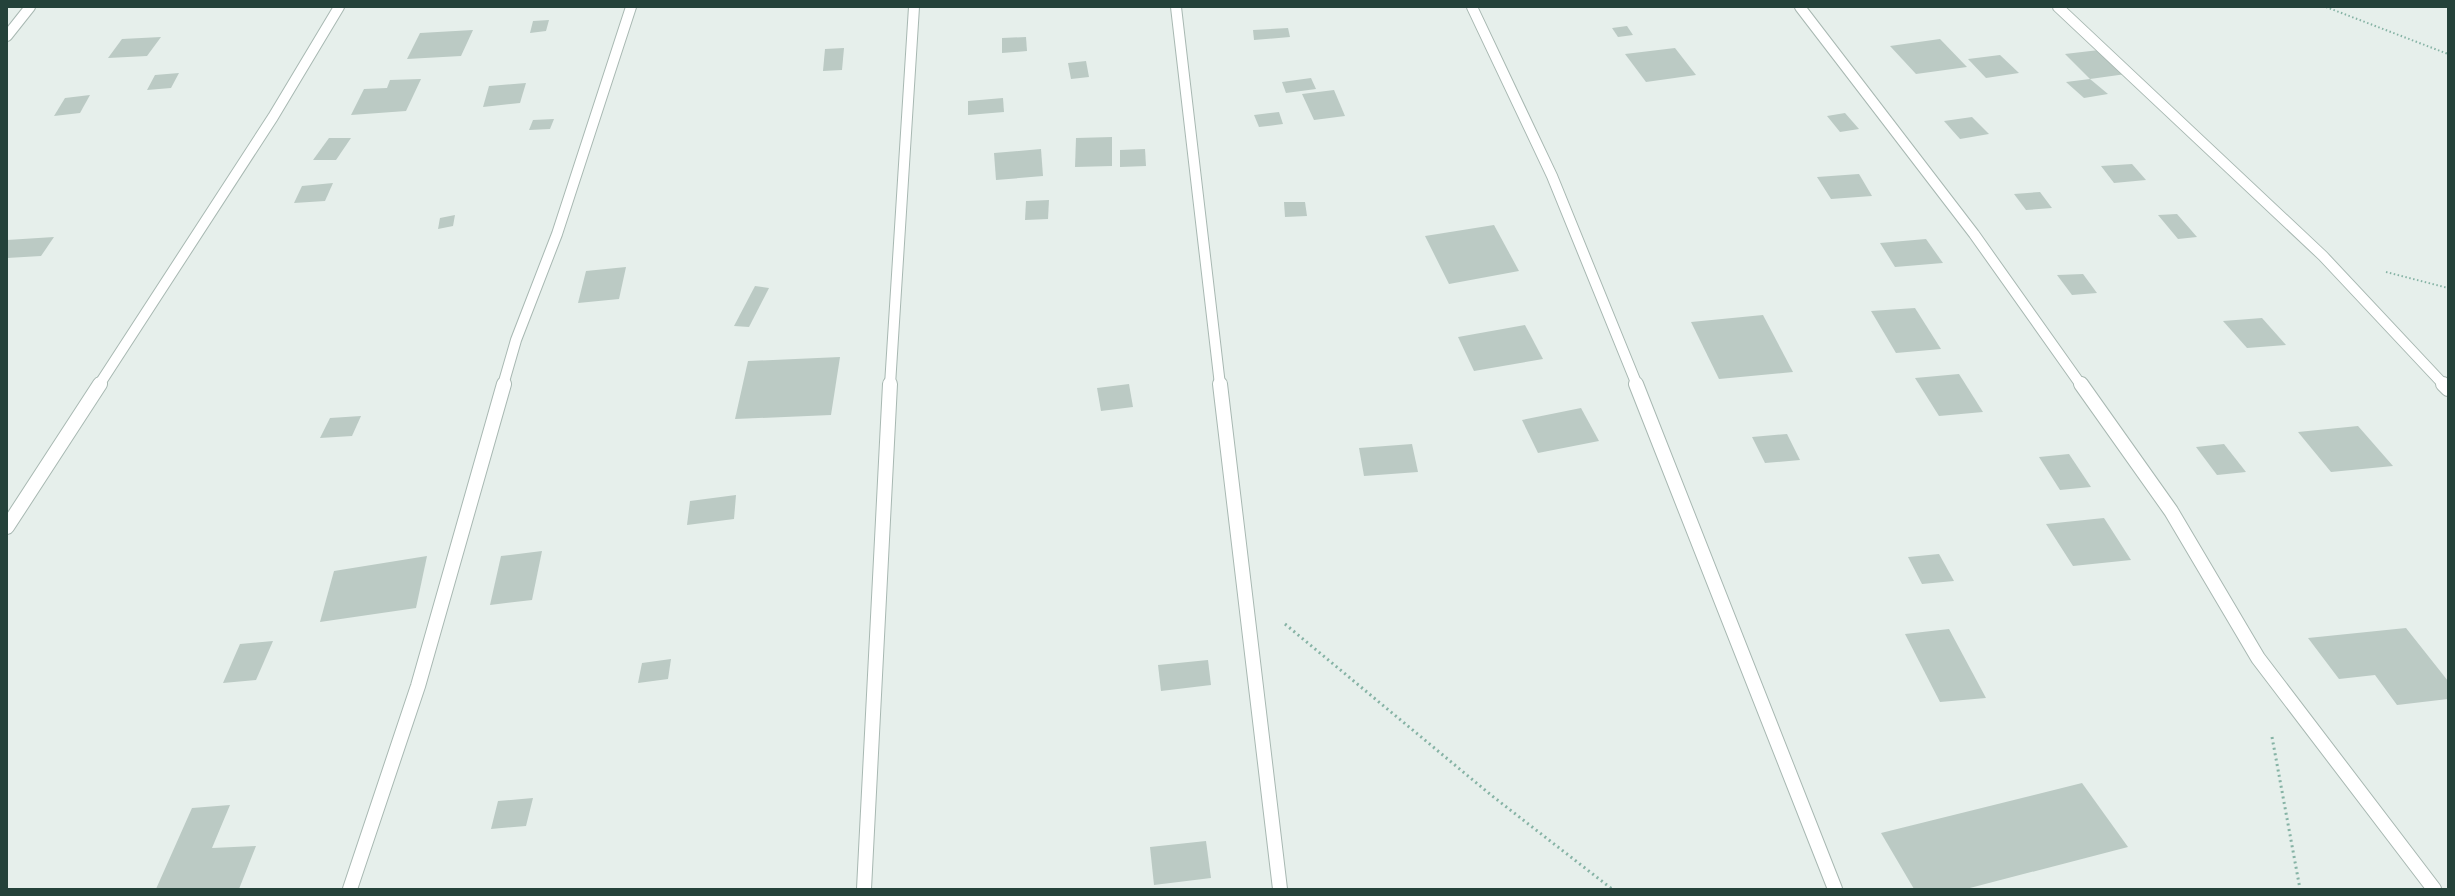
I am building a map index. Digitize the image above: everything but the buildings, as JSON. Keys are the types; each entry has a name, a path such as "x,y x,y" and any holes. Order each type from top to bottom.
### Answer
{"street":[{"path":"7,36 30,7"},
{"path":"7,527 273,117 339,7"},
{"path":"350,889 418,686 516,340 557,234 631,7"},
{"path":"864,889 890,390 914,7"},
{"path":"1176,7 1193,142 1243,590 1280,889"},
{"path":"1472,7 1555,183 1626,357 1835,889"},
{"path":"1800,7 1974,234 2171,511 2258,658 2434,889"},
{"path":"2058,7 2323,256 2448,389"}],"path":[{"path":"2326,7 2448,54"},
{"path":"1243,590 1491,795 1612,889"},
{"path":"2272,735 2300,889"}]}
